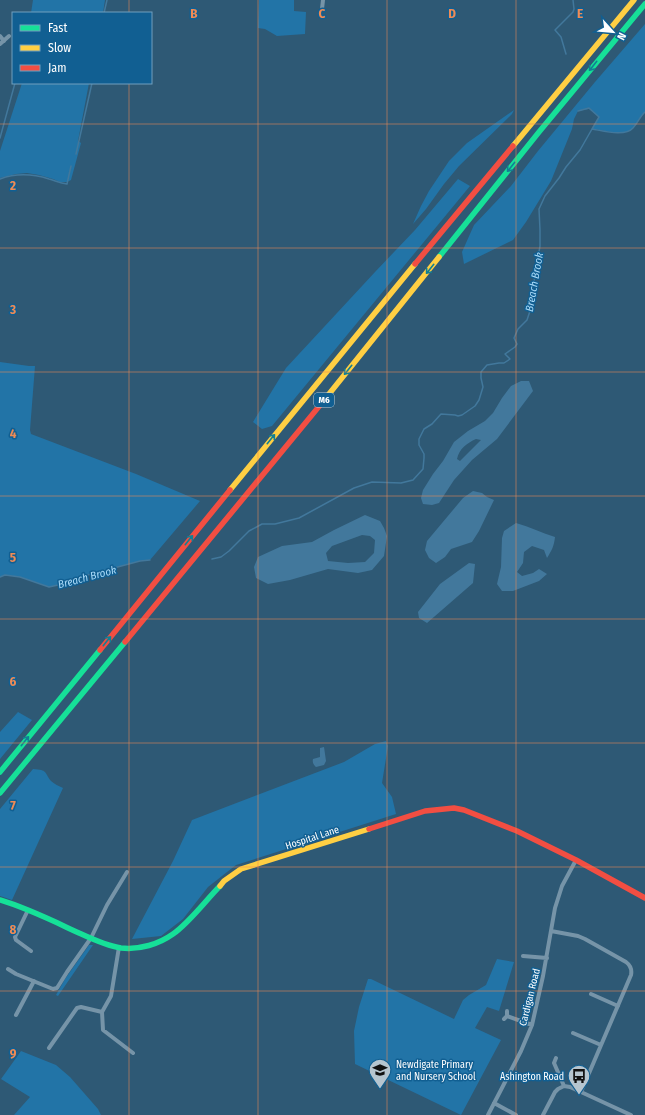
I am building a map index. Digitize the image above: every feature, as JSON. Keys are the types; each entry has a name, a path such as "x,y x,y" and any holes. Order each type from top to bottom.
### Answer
{"main road":[{"name":"M6","path":"0,772 307,395 634,0"},
{"name":"M6","path":"0,793 313,414 539,132 645,4"},
{"name":"Hospital Lane","path":"0,900 28,910 102,943 120,948 141,947 159,942 180,928 224,881 241,870 425,810 454,808 464,810 517,831 576,860 645,898"}],"street":[{"path":"322,9 323,0"},
{"path":"0,36 4,41"},
{"path":"0,44 9,36"},
{"name":"Cardigan Road","path":"488,1115 521,1051 532,1025 547,958 555,908 562,886 576,860"},
{"path":"8,969 16,974 53,989 57,988 66,972 91,938 107,905 127,872"},
{"path":"28,910 15,937 16,940 31,951"},
{"path":"551,931 578,936 628,964 631,968 631,975 581,1092"},
{"path":"120,948 111,996 102,1012 103,1030 133,1053"},
{"name":"Cardigan Road","path":"523,956 547,958"},
{"path":"16,1014 34,981"},
{"path":"592,994 618,1006"},
{"path":"49,1048 77,1008 86,1007 102,1012"},
{"path":"506,1015 532,1025"},
{"path":"573,1033 601,1045"},
{"path":"556,1058 554,1063 564,1086"},
{"path":"543,1115 555,1092 564,1086 570,1087 631,1115"},
{"path":"494,1103 516,1115"}],"shaded area":[{"path":"33,0 105,0 103,12 31,12"},
{"path":"259,0 294,0 294,11 306,12 305,34 277,36 265,29 258,28"},
{"path":"645,24 645,112 635,126 631,130 623,133 592,129 599,117 589,109 578,111 551,181 513,240 464,264 462,252 474,225 511,186 595,82"},
{"path":"22,84 89,84 78,141 81,143 71,180 67,182 60,182 39,175 27,173 0,178 0,151"},
{"path":"514,110 512,114 459,166 413,224 429,191 449,161 467,143"},
{"path":"458,179 470,186 272,426 262,429 253,422 286,368 415,230"},
{"path":"0,362 35,366 30,430 31,434 136,474 200,501 150,560 140,561 69,580 49,587 20,577 5,575 0,577"},
{"path":"521,381 529,381 533,391 497,439 472,460 454,480 439,503 432,505 423,504 421,498 423,490 454,442 468,431 485,421 493,413 511,386","holes":["476,439 481,440 460,461 457,459 460,452 467,444"]},
{"path":"473,491 482,493 494,500 479,531 472,542 451,549 445,557 436,563 429,558 425,550 427,541 463,498"},
{"path":"365,515 380,521 387,536 384,556 372,570 358,573 328,569 290,580 268,584 256,578 254,567 258,557 282,546 312,542","holes":["362,535 370,536 375,540 374,553 365,562 348,563 328,561 326,553 332,546"]},
{"path":"516,523 555,537 554,543 547,558 544,550 532,546 524,552 523,563 517,572 522,576 533,573 539,569 547,574 539,581 513,591 502,591 497,584 501,567 502,538 504,531"},
{"path":"469,563 475,564 473,583 427,623 419,618 418,612 440,584"},
{"path":"18,712 32,720 0,759 0,732"},
{"path":"386,741 388,746 382,783 392,797 396,814 236,865 208,887 183,919 161,936 132,939 173,861 192,820 344,762 375,744"},
{"path":"324,747 326,761 324,765 316,767 313,763 313,759 320,757 320,748"},
{"path":"33,769 43,771 52,782 63,788 12,900 0,896 0,809"},
{"path":"89,945 93,945 58,996 56,995 65,979"},
{"path":"497,959 514,962 499,1011 487,1007 475,1028 501,1040 461,1115 355,1064 354,1031 359,1007 368,979 371,979 454,1019 463,1000 486,985"},
{"path":"21,1051 56,1065 70,1077 98,1109 101,1115 14,1115 30,1097 1,1079"}],"waterway":[{"path":"104,12 107,0"},
{"path":"566,54 561,37 555,30 573,12 573,0"},
{"path":"0,138 15,84"},
{"path":"76,154 92,84"},
{"path":"578,111 589,108 599,117 592,129"},
{"name":"Breach Brook","path":"212,559 221,557 249,531 262,524 275,524 299,518 354,488 372,482 401,483 413,480 423,469 424,454 419,445 419,439 424,429 432,424 441,414 458,416 475,406 479,400 483,387 481,372 487,365 504,363 510,359 505,354 517,344 514,338 518,329 527,320 531,308 530,296 540,246 539,209 545,196 580,150 592,129 614,133 629,131 645,112"},
{"path":"0,179 18,175 31,175 67,184 71,166"},
{"name":"Breach Brook","path":"0,577 5,575 20,577 49,587 69,580 140,561 150,560"}],"traffic: fast":[{"path":"439,257 539,132 645,4"},
{"path":"0,793 125,642"},
{"path":"0,772 100,650"},
{"path":"0,900 50,919 105,944 121,948 135,948 149,946 162,941 173,934 191,918 220,886"}],"traffic: slow":[{"path":"513,146 634,0"},
{"path":"321,404 439,257"},
{"path":"230,490 415,264"},
{"path":"220,886 224,881 241,869 369,829"}],"traffic: jam":[{"path":"415,264 513,146"},
{"path":"125,642 321,404"},
{"path":"100,650 230,490"},
{"path":"369,829 425,811 454,808 464,810 517,831 576,860 645,898"}],"place":[{"name":"Newdigate Primary and Nursery School","path":"380,1090"},
{"name":"Ashington Road","path":"579,1096"}]}
